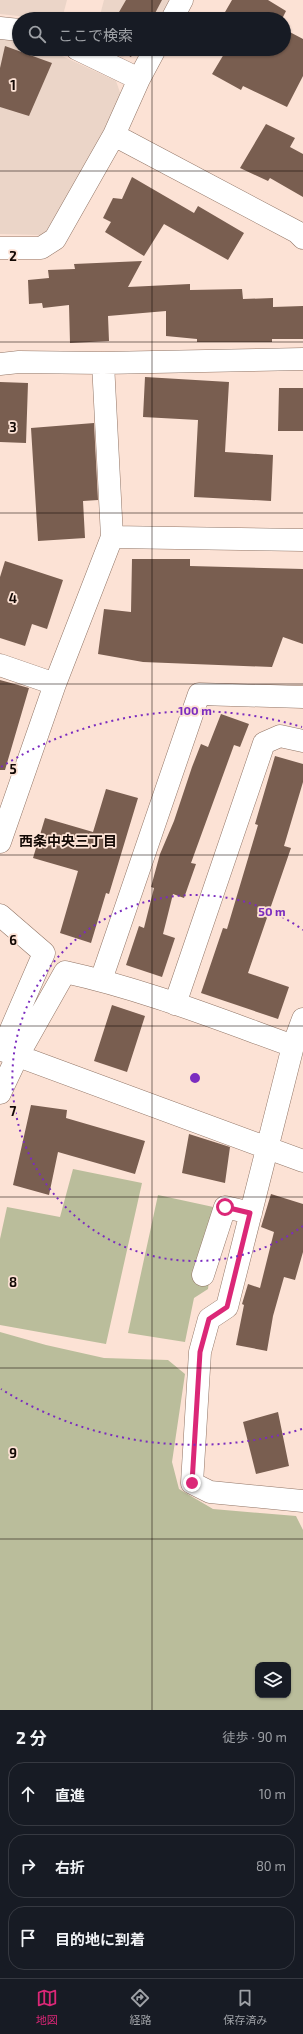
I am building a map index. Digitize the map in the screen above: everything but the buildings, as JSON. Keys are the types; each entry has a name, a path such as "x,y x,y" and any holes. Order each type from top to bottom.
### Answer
{"street":[{"path":"176,12 182,0"},
{"path":"0,28 12,29"},
{"path":"91,56 139,79"},
{"path":"0,248 41,248 55,239 114,135 139,79 152,56"},
{"path":"114,135 297,232 303,238"},
{"path":"0,364 19,362 103,363 303,359"},
{"path":"0,842 55,684 112,537 103,363"},
{"path":"112,537 303,540"},
{"path":"0,665 55,684"},
{"path":"101,980 199,694 303,697"},
{"path":"175,1004 264,743 280,736 303,741"},
{"path":"0,915 44,953 2,1050 17,1057 303,1161"},
{"path":"0,1093 17,1057 65,972 101,980 175,1004 293,1046"},
{"path":"303,1019 293,1046 227,1307 209,1319 200,1352 192,1483 210,1492 303,1501"},
{"path":"203,1275 225,1207 250,1213"}],"shaded area":[{"path":"0,0 67,0 64,12 12,12 12,15 0,14"},
{"path":"104,0 170,0 164,12 101,12"},
{"path":"0,38 12,40 12,56 62,56 116,81 122,98 56,225 40,235 0,234"}],"green space":[{"path":"73,1169 142,1183 106,1344 0,1325 0,1239 7,1207 60,1217"},
{"path":"158,1195 218,1208 208,1289 194,1298 185,1342 128,1333"},
{"path":"0,1332 46,1345 104,1358 168,1360 185,1374 172,1462 179,1489 213,1509 296,1516 303,1530 303,1710 0,1710"}],"district":[{"name":"西条中央三丁目","path":"68,841"}],"route":[{"path":"192,1483 200,1352 209,1319 227,1307 250,1213 225,1207"}]}
